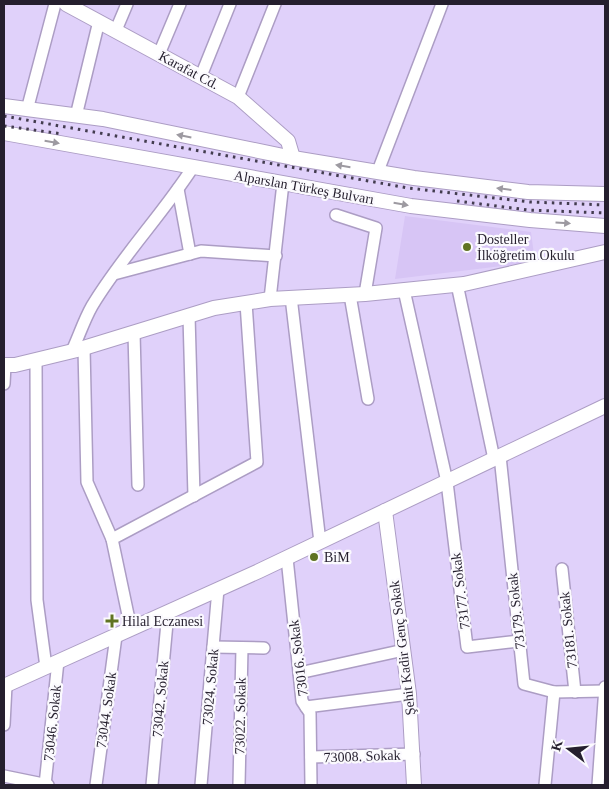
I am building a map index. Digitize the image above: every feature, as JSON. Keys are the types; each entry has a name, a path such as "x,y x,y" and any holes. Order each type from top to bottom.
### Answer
{"main road":[{"name":"Karafat Cd.","path":"71,5 238,97 288,141 294,158"},
{"name":"Alparslan Türkeş Bulvarı","path":"4,106 76,116 294,158 414,178 528,192 605,194"},
{"name":"Alparslan Türkeş Bulvarı","path":"4,133 411,206 530,220 605,226"},
{"path":"4,365 36,360 78,349 214,308 270,299 365,294 457,284 605,252"},
{"path":"5,685 287,558 605,406"},
{"name":"Şehit Kadir Genç Sokak","path":"385,511 410,694 414,785"}],"street":[{"path":"27,110 55,4"},
{"path":"116,30 127,4"},
{"path":"159,54 180,4"},
{"path":"201,76 230,4"},
{"path":"238,97 275,4"},
{"path":"378,171 442,4"},
{"path":"76,116 99,21"},
{"path":"131,629 112,539 87,482 78,349 91,308 193,166"},
{"path":"270,299 283,183"},
{"path":"178,189 190,254"},
{"path":"336,215 376,228 365,294"},
{"path":"114,274 201,251 276,256"},
{"name":"73179. Sokak","path":"457,284 497,458 524,684 554,692 605,690"},
{"path":"404,290 447,482"},
{"path":"350,295 368,399"},
{"path":"292,297 320,542"},
{"path":"112,539 257,462 246,303"},
{"path":"189,316 194,496"},
{"path":"134,333 138,485"},
{"name":"73046. Sokak","path":"36,360 37,600 52,664 46,785"},
{"path":"4,365 4,384"},
{"name":"73177. Sokak","path":"447,482 467,647 520,641"},
{"name":"73016. Sokak","path":"287,558 302,702 310,712 311,785"},
{"name":"73181. Sokak","path":"562,569 575,692"},
{"name":"73024. Sokak","path":"201,785 218,589"},
{"name":"73042. Sokak","path":"152,785 168,612"},
{"name":"73044. Sokak","path":"96,785 116,636"},
{"path":"213,647 264,648"},
{"name":"73022. Sokak","path":"239,785 242,648"},
{"path":"299,673 404,650"},
{"path":"4,725 5,685"},
{"path":"598,785 605,690"},
{"path":"545,785 554,692"},
{"path":"306,707 410,694"},
{"name":"73008. Sokak","path":"311,757 414,754"},
{"path":"4,776 46,785"}],"shaded area":[{"name":"Dosteller İlköğretim Okulu","path":"405,216 531,232 535,262 395,279"}],"railway":[{"path":"4,116 408,188 530,202 605,205"},
{"path":"4,126 63,134"},
{"path":"457,201 528,210 605,213"}],"place":[{"name":"Dosteller İlköğretim Okulu","path":"467,247"},
{"name":"BiM","path":"314,557"},
{"name":"Hilal Eczanesi","path":"112,621"}]}
